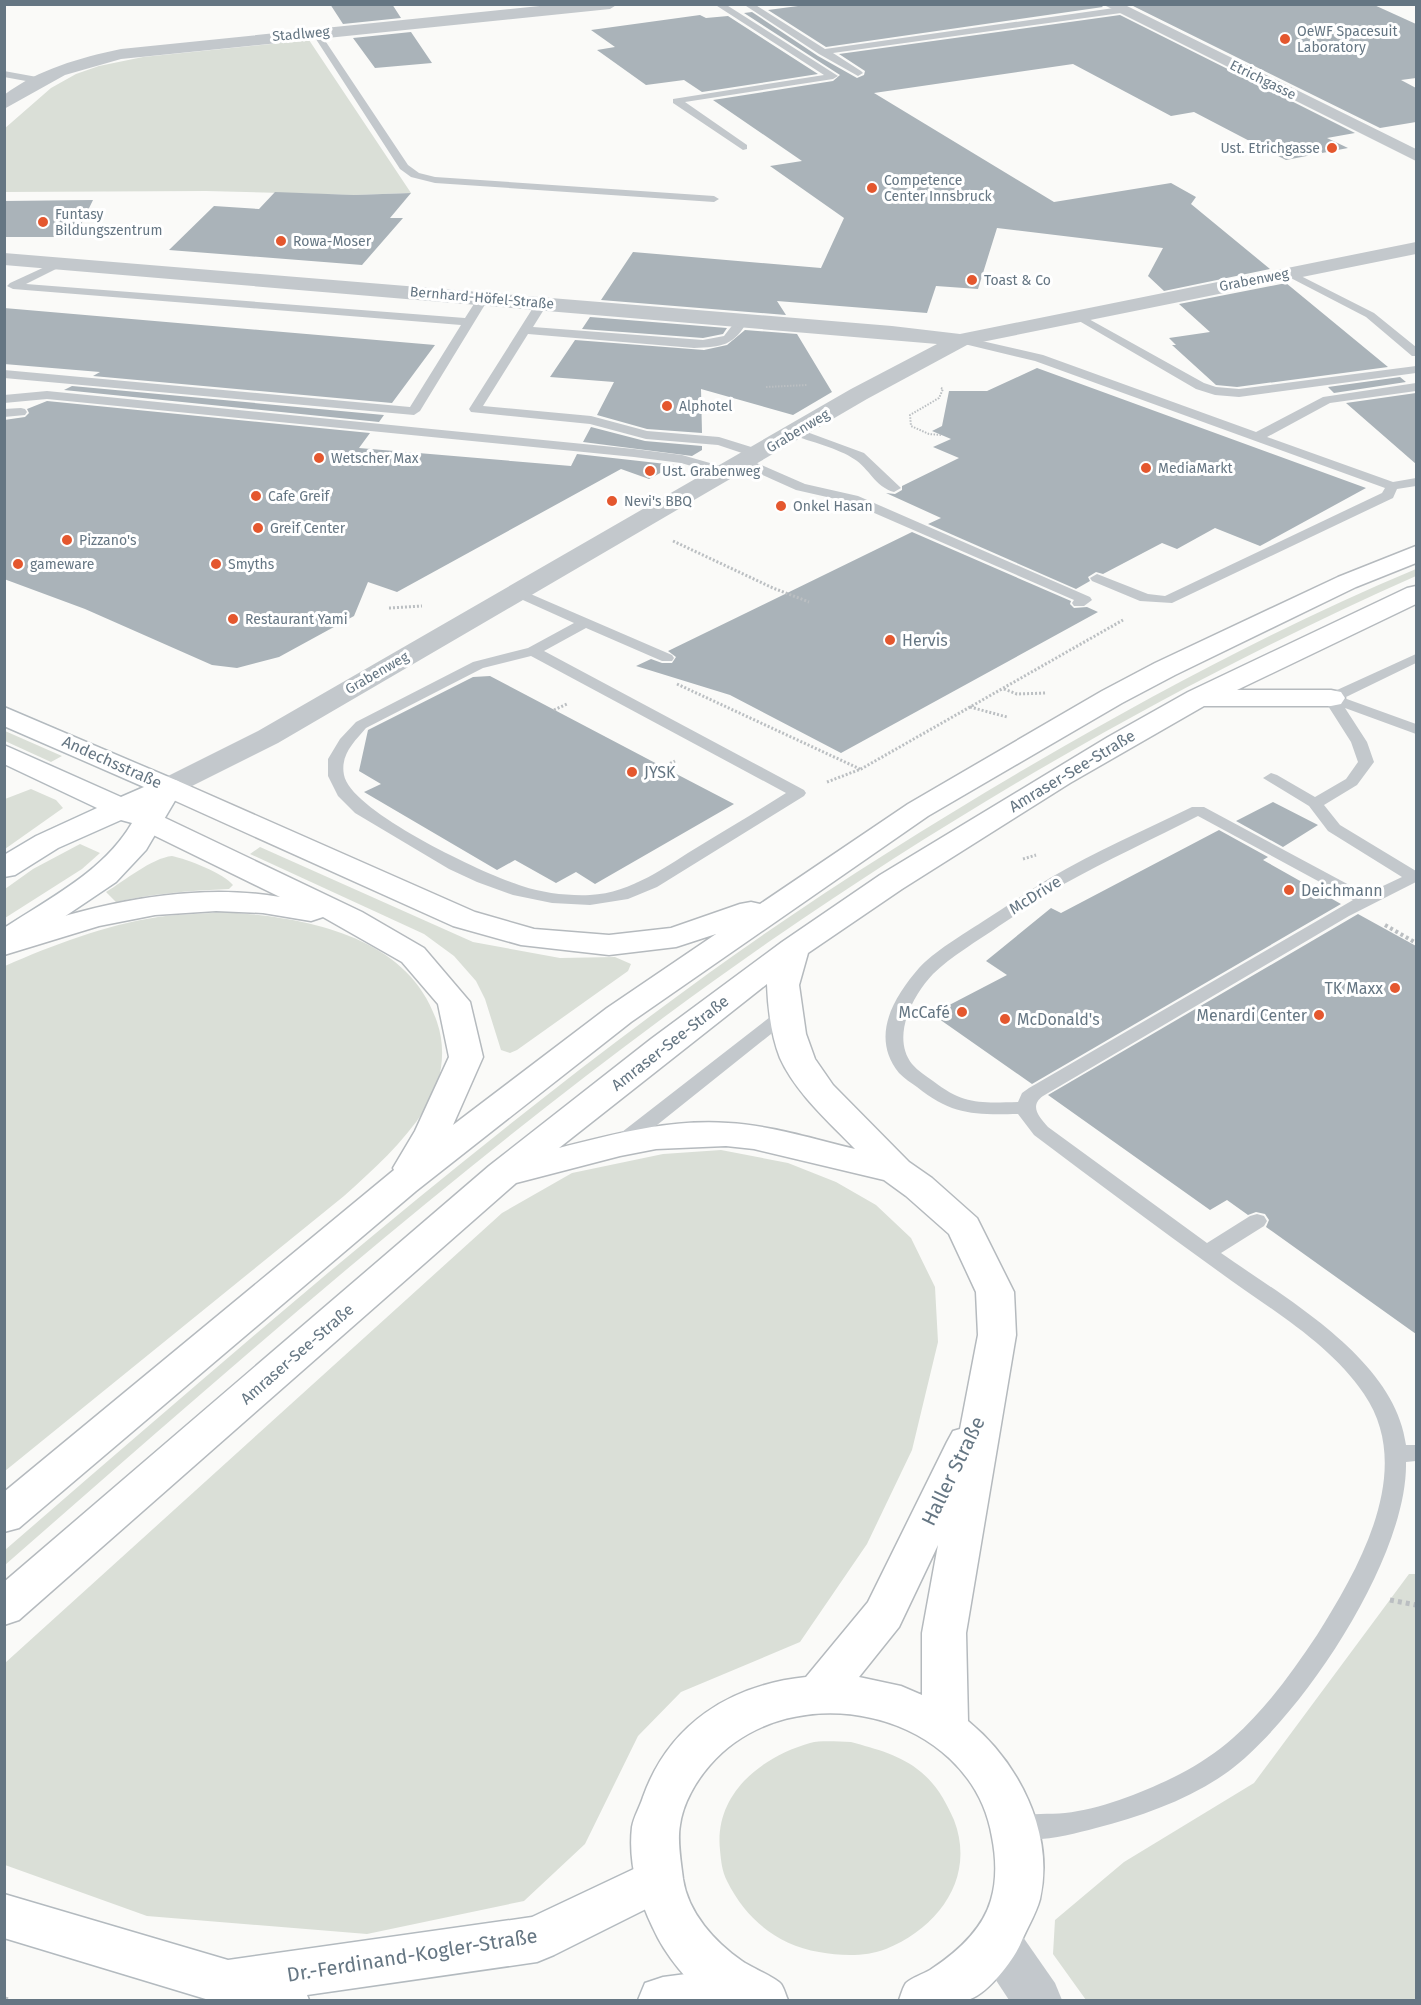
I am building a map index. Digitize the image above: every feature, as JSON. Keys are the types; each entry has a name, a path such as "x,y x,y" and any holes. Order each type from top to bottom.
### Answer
{"main road":[{"path":"4,1516 403,1182 619,1015 918,810 1112,697 1347,582 1416,554"},
{"name":"Amraser-See-Straße","path":"4,1608 502,1175 663,1047 794,950 891,882 1060,777 1198,698 1416,594"},
{"path":"1198,698 1331,698"},
{"name":"Andechsstraße","path":"4,715 168,787"},
{"name":"Andechsstraße","path":"4,753 351,919 413,955 454,1002 466,1057 433,1131 403,1182"},
{"path":"4,868 47,842 168,787 464,919 532,938 609,945 676,937 803,891"},
{"path":"4,944 105,875 135,844 150,822 168,787"},
{"name":"Andechsstraße","path":"78,788 120,794 168,787"},
{"path":"4,944 132,909 196,901 261,903 351,919"},
{"path":"794,950 783,985 785,1014 794,1052 803,1070 821,1094 896,1170 964,1227 995,1292 997,1335 986,1403"},
{"path":"502,1175 620,1144 656,1137 726,1134 773,1141 896,1170"},
{"name":"Haller Straße","path":"819,1694 884,1614 986,1403"},
{"name":"Haller Straße","path":"945,1728 944,1633 986,1403"},
{"path":"751,1995 700,1959 672,1921 657,1880 656,1824 676,1774 712,1732 762,1705 819,1694 862,1696 906,1707 945,1728 977,1756 1001,1789 1016,1827 1020,1865 1014,1904 998,1940 965,1976 924,2001"},
{"name":"Dr.-Ferdinand-Kogler-Straße","path":"228,1983 537,1939 657,1880"},
{"name":"Dr.-Ferdinand-Kogler-Straße","path":"4,1917 284,2001"},
{"path":"663,2001 751,1995"}],"street":[{"name":"Stadlweg","path":"4,104 37,80 73,65 121,54 610,4"},
{"name":"Etrichgasse","path":"1115,7 1416,156"},
{"name":"Grabenweg","path":"168,787 268,737 796,432 960,340 1416,248"},
{"name":"Bernhard-Höfel-Straße","path":"4,259 960,340"},
{"path":"998,1940 1037,2001"}],"lane":[{"path":"718,4 833,76 676,101 743,147"},
{"path":"747,4 858,73"},
{"path":"822,52 1115,7"},
{"path":"316,33 404,167 415,175 435,180 714,200"},
{"path":"4,74 37,80"},
{"path":"8,288 60,263"},
{"path":"1289,273 1370,315 1416,353"},
{"path":"8,288 468,322"},
{"path":"4,374 414,411 483,298"},
{"path":"542,303 475,409 591,420 646,435 719,441 743,463"},
{"path":"1078,315 1200,386 1215,391 1239,393 1416,370"},
{"path":"525,330 694,344 726,341 735,336 742,320"},
{"path":"960,340 1039,358 1392,486 1416,482"},
{"path":"1257,437 1327,400 1416,387"},
{"path":"4,399 47,395 682,459 743,463 801,487 853,499 1085,600 1079,603"},
{"path":"4,413 21,412"},
{"path":"796,432 859,456 882,480 894,488"},
{"path":"1096,578 1145,598 1167,600 1388,495 1392,486"},
{"path":"519,593 667,657"},
{"path":"586,622 533,651 478,665 362,725 345,742 336,759 336,776 344,793 361,810 455,865 483,878 519,891 552,898 590,900 622,895 651,883 798,793"},
{"path":"533,651 798,793"},
{"path":"1331,698 1416,658"},
{"path":"1331,698 1416,729"},
{"path":"1315,803 1338,791 1357,777 1366,762 1359,742 1331,698"},
{"path":"1271,778 1315,803 1334,828 1415,877"},
{"name":"McDrive","path":"1026,1108 984,1109 955,1104 940,1096 907,1070 896,1054 894,1033 911,978 927,970 977,933 1057,881 1198,810 1365,900"},
{"path":"1016,1827 1062,1825 1129,1808 1164,1795 1222,1762 1248,1738 1297,1681 1354,1593 1384,1528 1394,1477 1405,1454 1391,1430 1385,1409 1356,1368 1292,1316 1041,1131 1029,1118 1026,1108 1029,1097 1365,900 1415,877"},
{"path":"620,1144 785,1014"},
{"path":"1206,1253 1257,1221"}],"path":[{"path":"941,435 929,434 911,426 910,416 939,399 943,389"},
{"path":"672,541 793,598 808,602"},
{"path":"798,793 861,769 1127,618"},
{"path":"671,681 861,769"},
{"path":"1003,688 1017,694"},
{"path":"970,707 1016,719"}],"shaded area":[{"path":"309,40 411,193 354,195 206,191 5,192 4,129 51,88 76,74 99,66 143,57"},
{"path":"1416,569 1416,576 1249,655 1086,742 927,837 773,939 672,1011 476,1162 286,1321 5,1565 5,1550 351,1254 527,1110 747,946 903,843 1071,742 1265,638"},
{"path":"5,731 62,756 51,762 5,741"},
{"path":"31,789 56,800 63,808 5,849 5,799"},
{"path":"80,844 100,853 82,869 5,918 5,889 33,869"},
{"path":"260,847 473,942 560,958 615,957 631,964 628,971 510,1053 501,1050 485,999 476,981 454,956 424,934 250,854"},
{"path":"172,856 214,872 233,885 229,889 158,894 116,902 106,892 147,865"},
{"path":"223,912 286,919 318,926 349,936 377,950 402,968 423,992 440,1033 441,1067 435,1089 425,1109 408,1133 344,1196 5,1471 5,966 61,943 118,925 166,916"},
{"path":"721,1150 788,1163 836,1182 876,1205 911,1238 935,1287 938,1342 912,1450 867,1544 800,1642 681,1692 638,1736 585,1844 524,1901 367,1934 147,1916 5,1865 5,1663 502,1213 572,1173 663,1154"},
{"path":"1409,1574 1416,1574 1416,2000 1086,2000 1053,1954 1055,1920 1124,1862 1254,1783"},
{"path":"851,1742 888,1753 921,1772 932,1782 944,1800 954,1820 960,1841 960,1861 956,1880 937,1914 905,1939 886,1949 861,1955 819,1952 804,1948 764,1928 743,1907 735,1895 725,1877 720,1850 720,1830 725,1812 733,1795 758,1768 792,1749 810,1743"}],"building":[{"path":"330,4 392,4 401,18 343,24"},
{"path":"813,4 1100,4 1103,7 826,47 768,10"},
{"path":"1129,4 1372,4 1416,24 1416,78 1401,80 1416,88 1416,122 1380,128"},
{"path":"752,12 818,56 857,78 864,75 865,71 839,54 1120,15 1355,133 1327,138 1348,148 1286,160 1194,112 1171,116 1073,64 874,93 1054,202 1171,183 1196,197 1191,204 1270,269 1164,291 1148,276 1163,248 997,228 978,289 936,286 927,313 777,301 786,315 601,300 633,252 821,268 844,218 770,166 802,161 713,100 833,81 840,75 744,13"},
{"path":"700,15 706,18 728,16 818,74 702,92 684,80 646,85 597,50 615,47 591,30"},
{"path":"411,32 432,63 375,68 353,38"},
{"name":"Rowa-Moser","path":"275,192 354,195 411,193 390,218 403,218 362,265 169,250 214,206 259,209"},
{"name":"Funtasy Bildungszentrum","path":"93,200 75,237 4,237 4,201"},
{"path":"1286,283 1388,367 1237,387 1216,385 1172,345 1176,345 1169,338 1210,332 1179,304"},
{"path":"4,308 435,345 392,403 93,376 100,372 4,364"},
{"path":"590,317 727,328 723,334 703,338 582,329"},
{"path":"745,330 797,334 832,392 793,415 701,389 702,433 647,429 597,415 614,382 550,377 575,340 704,350 727,345"},
{"name":"MediaMarkt","path":"1037,368 1366,488 1260,546 1215,528 1177,549 1162,543 1103,574 1096,572 1088,577 1090,581 1076,589 928,524 941,518 886,493 895,494 902,490 902,486 959,458 933,447 951,439 932,431 942,426 949,391 987,391"},
{"path":"1400,377 1406,382 1334,393 1328,387"},
{"path":"72,386 384,415 379,422 64,390"},
{"path":"1416,393 1416,464 1346,403"},
{"name":"Greif Center","path":"47,401 370,433 359,448 571,466 577,454 675,465 649,479 621,469 397,592 368,582 354,616 279,657 237,668 212,665 85,609 4,579 4,420 25,417 29,413 27,409"},
{"path":"591,427 645,441 702,446 702,450 692,456 583,442"},
{"name":"Hervis","path":"912,532 1071,601 1070,604 1074,608 1087,607 1098,612 841,753 730,695 636,666 651,659 662,663 672,663 676,657 668,651"},
{"path":"490,676 734,804 595,884 576,872 556,883 515,860 497,870 364,792 381,784 359,771 368,730 473,677"},
{"path":"1273,802 1318,825 1283,847 1236,821"},
{"path":"1219,830 1268,857 1263,860 1341,904 1032,1084 932,1014 1007,975 986,961 1051,908 1061,913"},
{"name":"Menardi Center","path":"1358,914 1416,946 1416,1334 1266,1227 1269,1220 1265,1214 1256,1212 1248,1215 1227,1200 1210,1210 1048,1095"}],"place":[{"name":"OeWF Spacesuit Laboratory","path":"1285,39"},
{"name":"Ust. Etrichgasse","path":"1332,148"},
{"name":"Competence Center Innsbruck","path":"872,188"},
{"name":"Funtasy Bildungszentrum","path":"43,222"},
{"name":"Rowa-Moser","path":"281,241"},
{"name":"Toast & Co","path":"972,280"},
{"name":"Alphotel","path":"667,406"},
{"name":"Wetscher Max","path":"319,458"},
{"name":"MediaMarkt","path":"1146,468"},
{"name":"Ust. Grabenweg","path":"650,471"},
{"name":"Cafe Greif","path":"256,496"},
{"name":"Nevi's BBQ","path":"612,501"},
{"name":"Onkel Hasan","path":"781,506"},
{"name":"Greif Center","path":"258,528"},
{"name":"Pizzano's","path":"67,540"},
{"name":"gameware","path":"18,564"},
{"name":"Smyths","path":"216,564"},
{"name":"Restaurant Yami","path":"233,619"},
{"name":"Hervis","path":"890,640"},
{"name":"JYSK","path":"632,772"},
{"name":"Deichmann","path":"1289,890"},
{"name":"TK Maxx","path":"1395,988"},
{"name":"McCafé","path":"962,1012"},
{"name":"Menardi Center","path":"1319,1015"},
{"name":"McDonald's","path":"1005,1019"}]}
